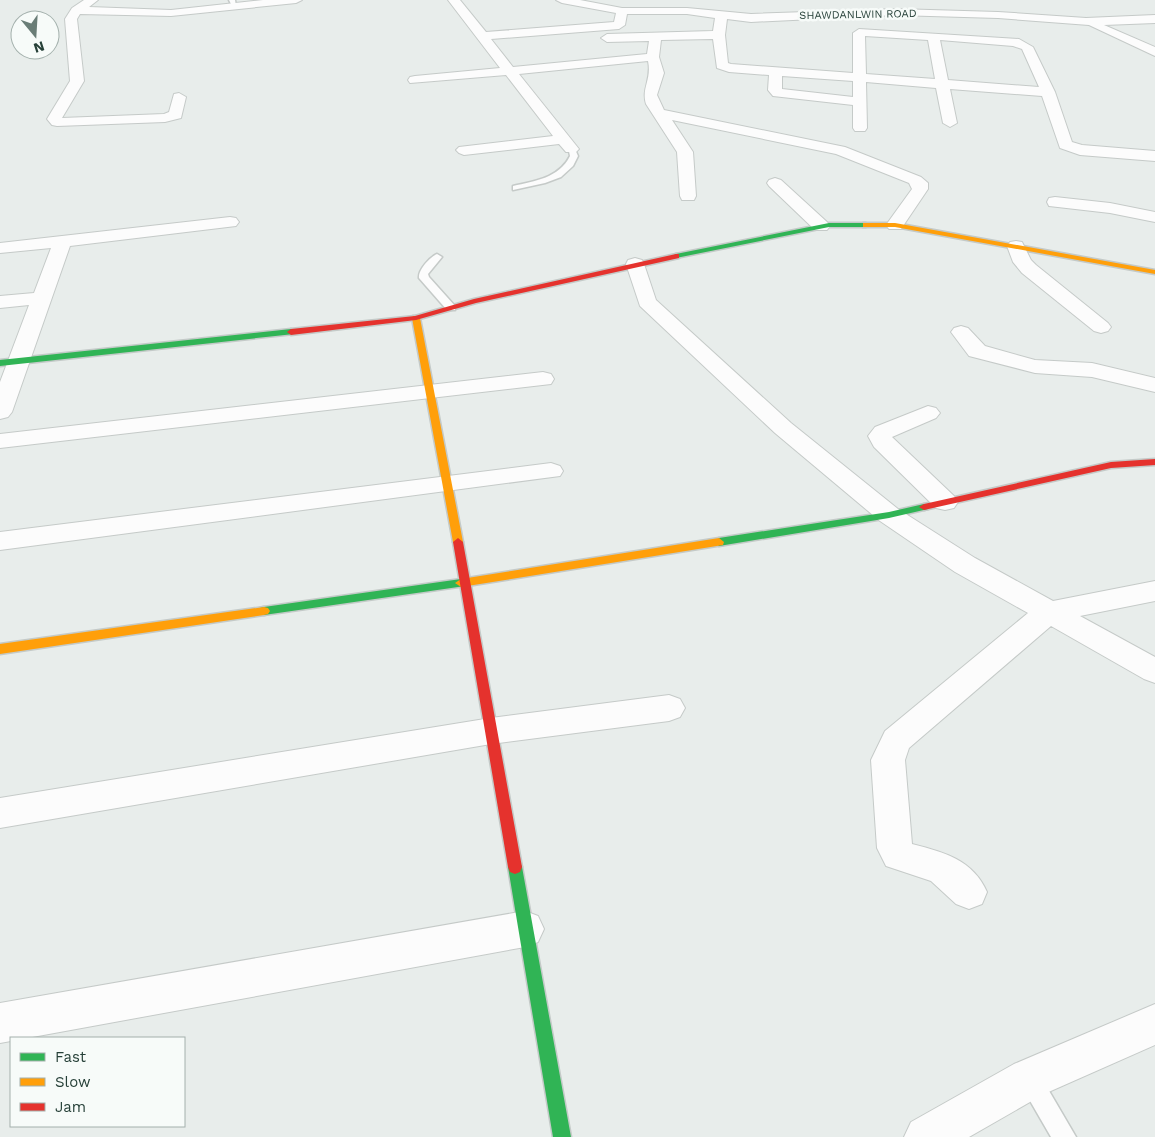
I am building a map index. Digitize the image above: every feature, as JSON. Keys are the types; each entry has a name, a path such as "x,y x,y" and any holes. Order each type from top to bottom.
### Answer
{"street":[{"path":"92,0 76,10 71,19 77,81 54,119 57,122 97,122 165,118 176,115 180,97"},
{"path":"76,10 154,13 233,3 296,0"},
{"path":"454,0 474,18 483,36 568,144"},
{"name":"SHAWDANLWIN ROAD","path":"566,0 600,8 619,5 751,18 896,12 998,15 1086,22 1155,19"},
{"path":"483,36 619,24 619,5"},
{"path":"731,5 722,15 719,35 722,65 729,68 1048,92"},
{"path":"554,12 600,8"},
{"path":"1086,22 1155,52"},
{"path":"860,128 859,33 933,36 1022,44 1027,47 1048,92 1065,145 1080,150 1155,156"},
{"path":"607,38 656,35 719,35"},
{"path":"656,35 653,57 657,73 650,96 658,114 679,140 685,152 688,196"},
{"path":"933,36 944,84 950,123"},
{"path":"416,80 508,69 653,57"},
{"path":"776,72 775,90 778,93 860,102"},
{"path":"658,114 840,150 915,180 920,183 920,189 895,224"},
{"path":"464,150 568,144"},
{"path":"775,183 821,226"},
{"path":"1055,202 1110,208 1155,217"},
{"path":"0,248 230,222"},
{"path":"9,362 416,318 635,264 821,226 895,224 1155,272"},
{"path":"0,412 9,362 41,298 62,242"},
{"path":"1016,246 1022,262 1029,269 1101,327"},
{"path":"635,264 647,302 783,428 889,514 965,565 1155,671"},
{"path":"0,302 41,298"},
{"path":"416,318 428,391 448,484 562,1137"},
{"path":"961,332 977,351 1035,366 1092,370 1155,385"},
{"path":"0,440 543,378"},
{"path":"928,413 883,432 880,436 882,442 945,502"},
{"path":"0,649 464,583 889,514 1112,465 1155,462"},
{"path":"0,541 551,471"},
{"path":"969,892 942,868 905,858 895,848 888,760 896,740 1049,612 1155,592"},
{"path":"0,813 491,731 669,708"},
{"path":"0,1023 525,929"},
{"path":"926,1137 1029,1079 1155,1024"}],"lane":[{"path":"516,188 554,178 571,167 574,156 568,144"},
{"path":"437,257 423,274 424,278 451,308"},
{"path":"1029,1079 1064,1137"}],"traffic: fast":[{"path":"676,256 829,225 866,225"},
{"path":"0,363 291,332"},
{"path":"719,542 889,515 924,507"},
{"path":"264,611 461,583"},
{"path":"515,867 562,1137"}],"traffic: slow":[{"path":"866,225 895,225 1155,272"},
{"path":"416,318 458,542"},
{"path":"461,583 719,542"},
{"path":"0,649 264,611"}],"traffic: jam":[{"path":"291,332 416,318 474,301 676,256"},
{"path":"924,507 1111,465 1155,462"},
{"path":"458,542 515,867"}]}
